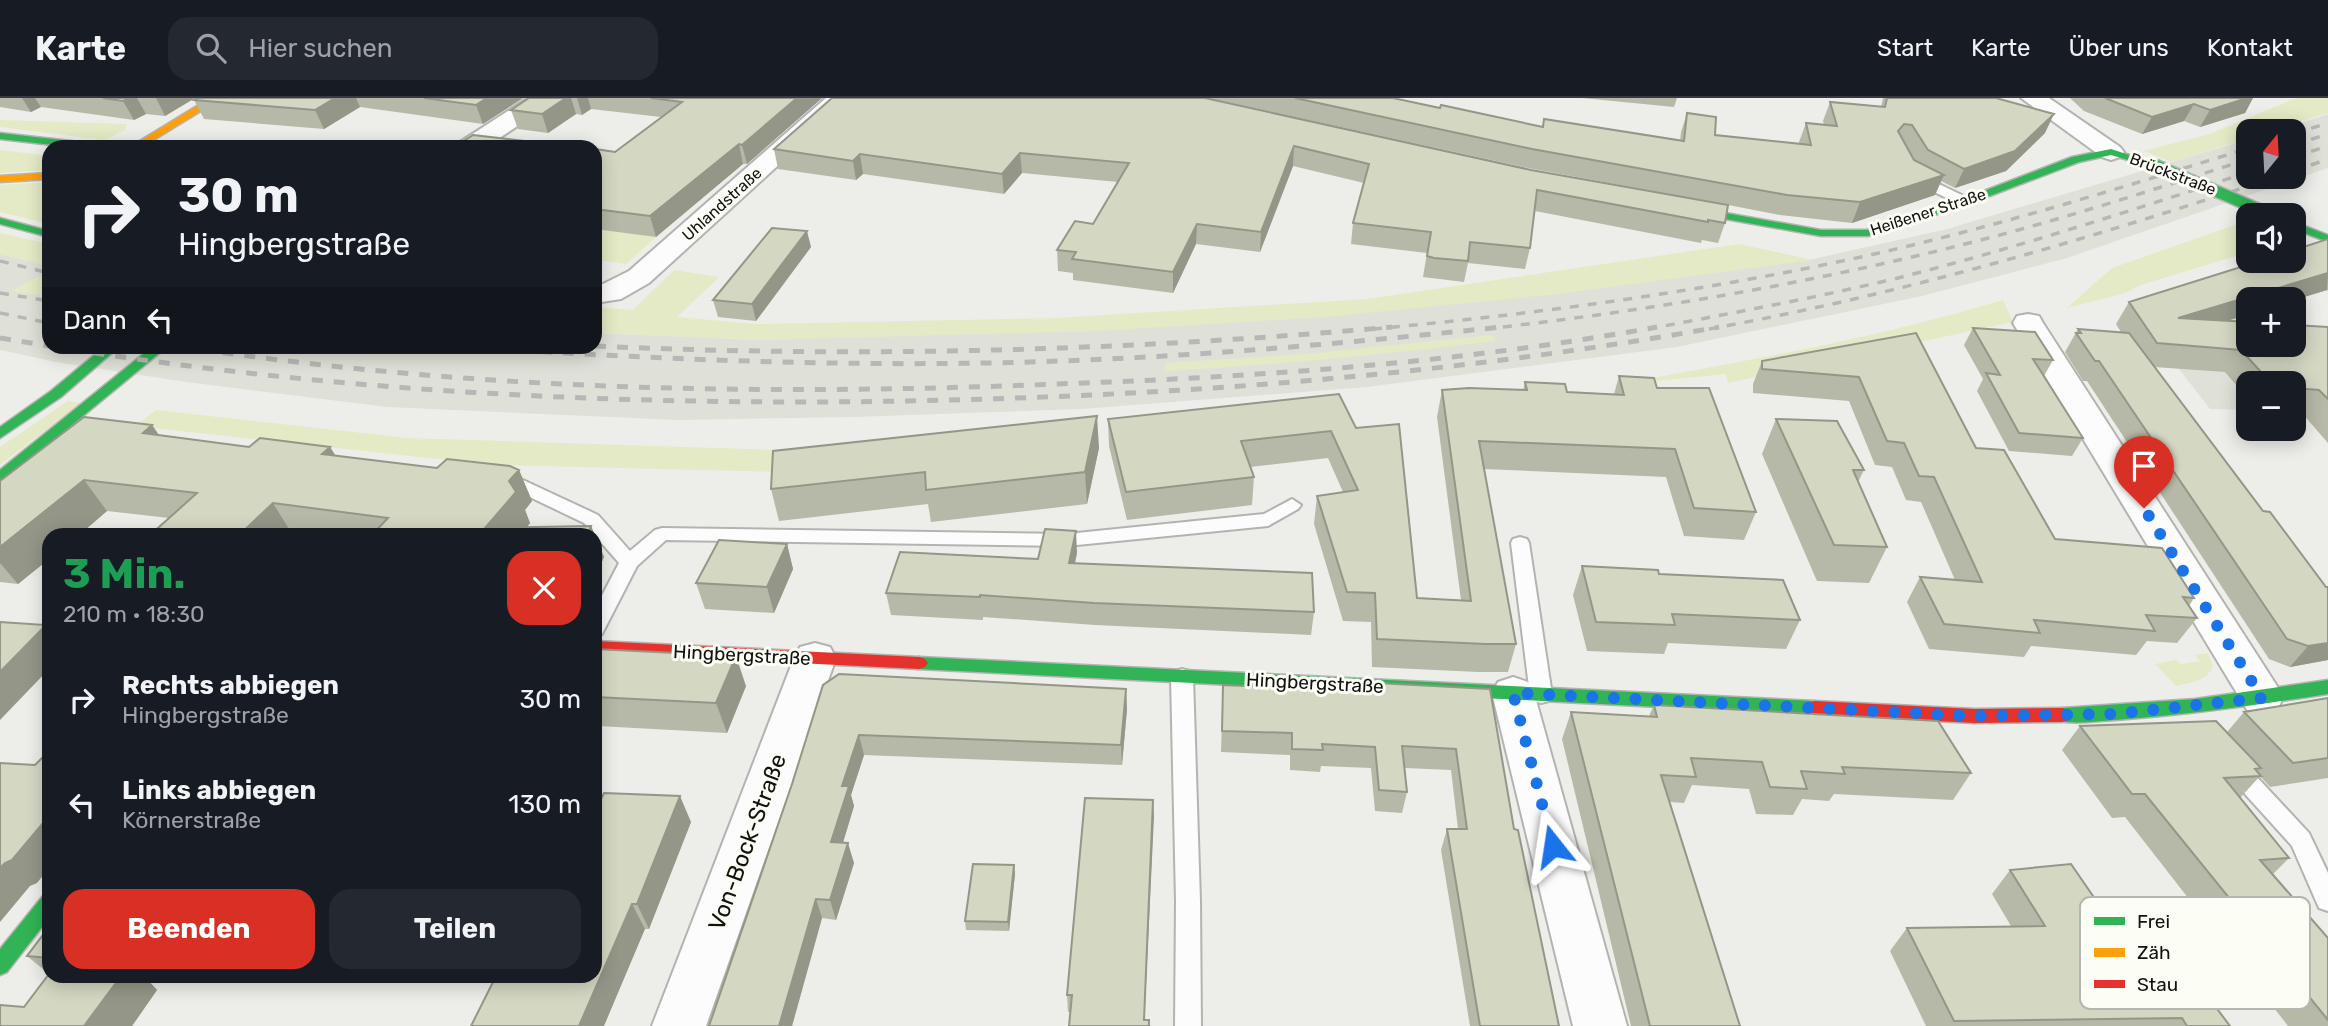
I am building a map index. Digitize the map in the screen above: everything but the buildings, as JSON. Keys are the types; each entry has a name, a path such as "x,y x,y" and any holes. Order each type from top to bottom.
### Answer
{"street":[{"path":"147,140 217,98"},
{"path":"480,140 544,98"},
{"name":"Uhlandstraße","path":"602,293 617,290 639,277 840,98"},
{"path":"2033,98 2111,152"},
{"path":"0,136 42,141"},
{"name":"Brückstraße","path":"2111,152 2155,165 2244,203"},
{"name":"Heißener Straße","path":"1655,204 1785,228 1847,234 1882,230 1965,202 2076,159 2111,152"},
{"path":"0,180 42,177"},
{"path":"0,221 42,232"},
{"path":"2306,230 2328,240"},
{"path":"2306,247 2328,240"},
{"path":"2028,323 2262,698"},
{"path":"0,434 56,394 104,354"},
{"path":"0,477 152,354"},
{"name":"Hingbergstraße","path":"602,647 1975,716 2114,714 2262,698 2328,687"},
{"name":"Von-Bock-Straße","path":"679,1026 815,659"},
{"path":"1527,694 1600,1026"},
{"path":"0,965 42,912"}],"lane":[{"path":"1908,170 1965,202"},
{"path":"490,481 517,484 591,519 599,528"},
{"path":"602,615 629,562 662,534 1067,540 1268,520 1292,505"},
{"path":"602,531 629,562"},
{"path":"1520,543 1527,694"},
{"path":"1182,677 1188,901 1188,1026"},
{"path":"2179,707 2197,727"},
{"path":"2216,747 2301,841 2328,900"}],"shaded area":[{"path":"2328,114 2328,168 2306,176 2306,121"},
{"path":"2236,143 2236,189 2267,189 2067,258 1922,296 1677,347 1367,387 1082,409 678,420 387,407 186,382 56,362 0,350 0,254 42,264 42,354 602,354 602,333 762,340 1548,295 1813,259 1947,229"},
{"path":"2236,316 2236,357 2306,357 2306,324 2328,327 2328,443 2306,418 2306,371 2236,371 2236,410 2210,409 2165,351"}],"green space":[{"path":"2296,98 2328,98 2328,113 2306,120 2246,119"},
{"path":"0,120 127,124 125,130 104,140 0,127"},
{"path":"2236,123 2236,142 2172,162 2143,151 2210,134"},
{"path":"0,150 42,155 42,170 0,173"},
{"path":"42,182 42,222 0,212 0,185"},
{"path":"2236,225 2236,256 2141,285 2125,293 2067,308 2112,268"},
{"path":"602,229 656,237 626,264 602,260"},
{"path":"0,233 42,242 42,264 0,254"},
{"path":"1739,244 1813,260 1548,295 1325,317 1097,331 762,340 602,333 602,308 633,310 674,270 719,277 677,317 756,324 1055,318 1367,299"},
{"path":"38,276 42,277 42,295 11,291"},
{"path":"2003,300 2013,322 1728,383 1726,374 1607,386 1856,338"},
{"path":"1492,335 1497,341 1331,359 1165,371 1165,363 1306,354"},
{"path":"68,401 81,403 0,465 0,447"},
{"path":"156,410 407,438 779,450 1042,445 785,472 493,465 135,426"},
{"path":"2208,653 2213,666 2210,671 2197,680 2176,686 2155,664 2176,660 2181,664 2200,661 2195,655"}],"railway":[{"path":"2306,130 2328,123"},
{"path":"2306,141 2328,134"},
{"path":"2306,153 2328,146"},
{"path":"1391,327 1618,300 1800,270 1910,246 2008,220 2236,152"},
{"path":"2306,167 2328,159"},
{"path":"1485,329 1727,295 1846,272 2037,225 2236,163"},
{"path":"1648,329 1898,278 2030,241 2236,176"},
{"path":"1709,329 1924,282 2066,243 2239,189"},
{"path":"0,261 42,271"},
{"path":"0,293 42,300"},
{"path":"0,313 42,322"},
{"path":"602,346 894,352 994,350 1193,342 1391,327"},
{"path":"1373,329 1391,327"},
{"path":"586,354 719,360 986,363 1244,351 1501,327"},
{"path":"237,354 398,373 507,381 727,389 947,388 1207,377 1358,366 1508,350 1657,327"},
{"path":"104,354 263,375 477,393 691,401 906,401 1110,394 1314,380 1517,358 1719,327"},
{"path":"0,338 42,345"}],"traffic: fast":[{"path":"0,136 42,141"},
{"path":"1675,207 1821,233 1868,233 1962,203 2076,159 2111,152 2155,165"},
{"path":"2155,165 2244,203"},
{"path":"0,221 42,232"},
{"path":"2306,230 2328,239"},
{"path":"0,434 56,394 104,354"},
{"path":"0,477 152,354"},
{"path":"919,663 1815,708"},
{"path":"2062,715 2195,706 2328,687"},
{"path":"0,965 42,912"}],"traffic: slow":[{"path":"147,140 217,98"},
{"path":"0,179 42,176"}],"traffic: jam":[{"path":"602,647 919,663"},
{"path":"1815,708 1975,716 2062,715"}],"route":[{"path":"1553,846 1513,693 1975,716 2114,714 2262,698 2144,508"}]}
